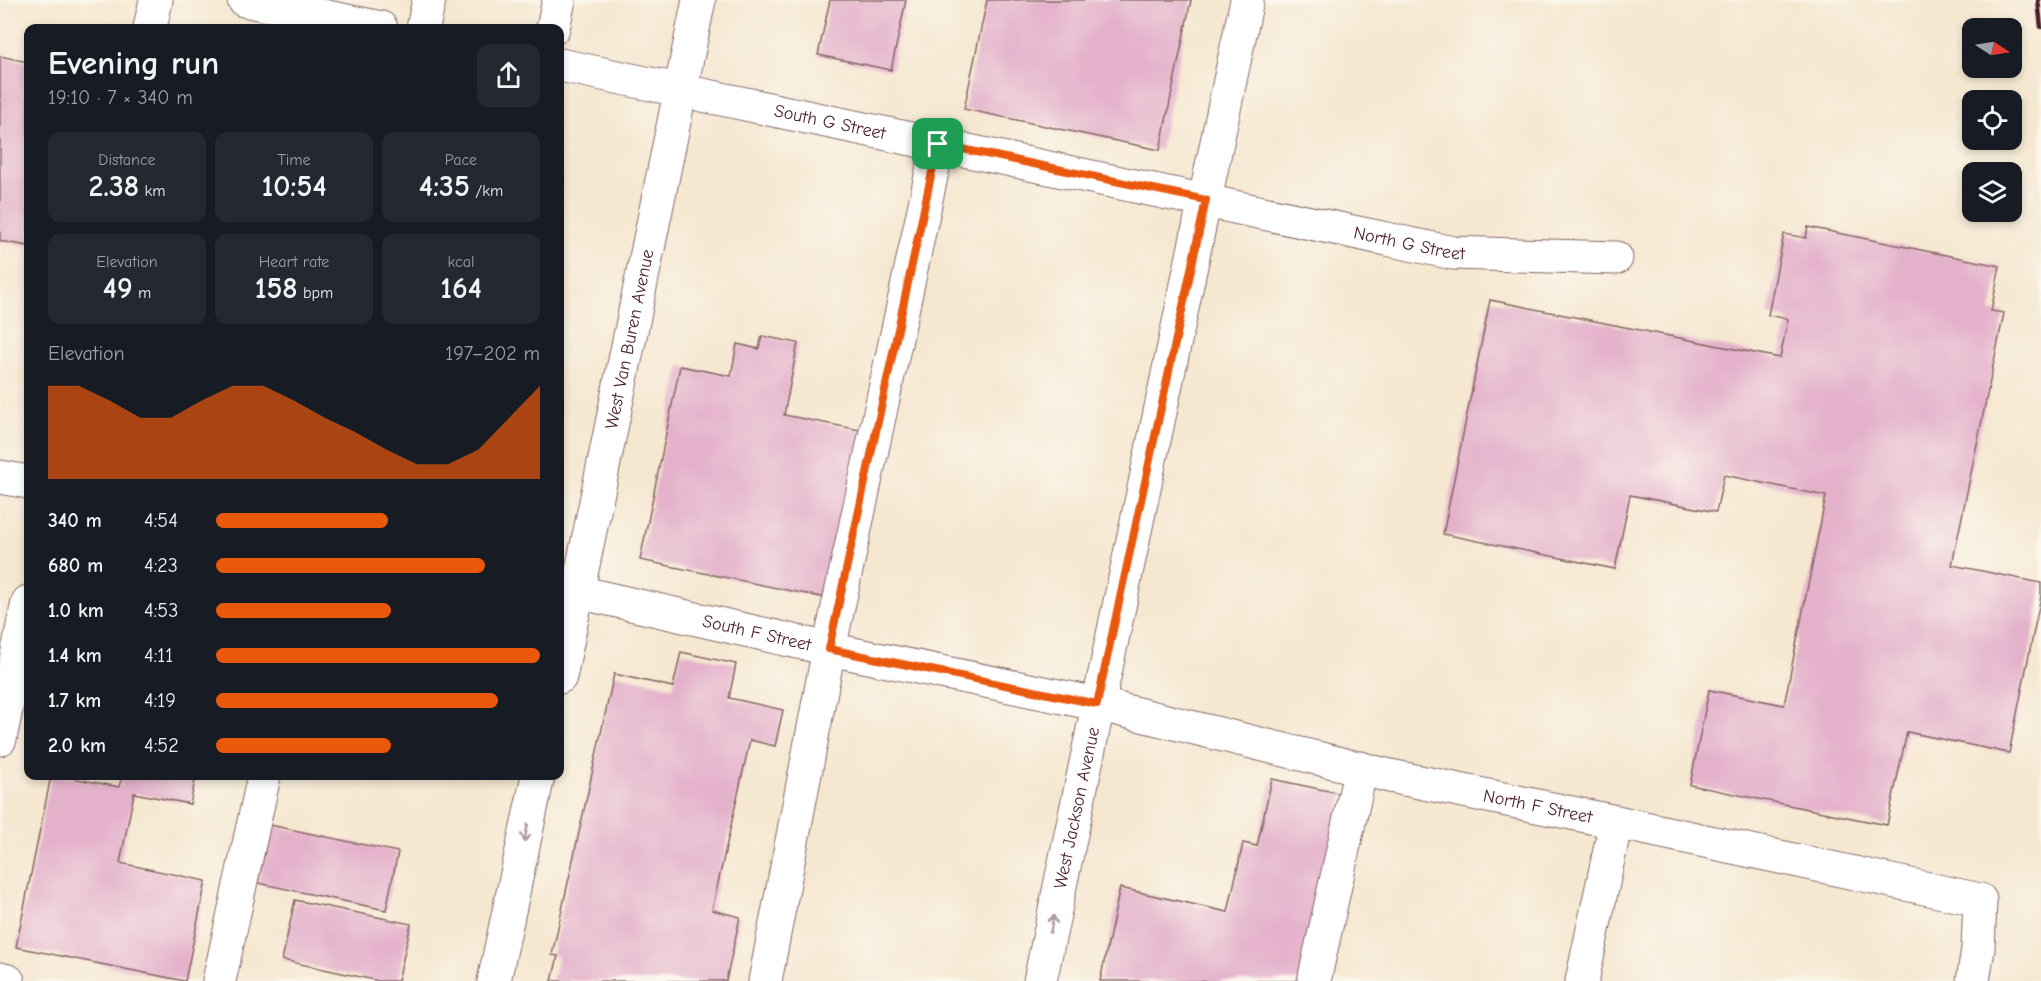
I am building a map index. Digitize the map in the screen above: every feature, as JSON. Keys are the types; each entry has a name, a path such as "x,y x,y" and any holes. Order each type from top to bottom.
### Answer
{"street":[{"path":"151,24 156,0"},
{"path":"244,0 361,24"},
{"path":"424,24 429,0"},
{"path":"554,24 559,0"},
{"name":"West Van Buren Avenue","path":"564,638 569,590 699,0"},
{"name":"West Jackson Avenue","path":"1040,981 1247,0"},
{"name":"South G Street","path":"564,66 1206,200"},
{"path":"765,981 829,649 938,144"},
{"name":"North G Street","path":"1206,200 1453,253 1616,258"},
{"path":"0,477 24,481"},
{"name":"South F Street","path":"569,590 829,649 1097,704"},
{"path":"0,740 24,622"},
{"name":"North F Street","path":"1097,704 1361,768 1980,900 1978,949 1973,981"},
{"path":"1314,981 1361,768"},
{"path":"219,981 263,780"},
{"path":"494,981 537,780"},
{"path":"1582,981 1616,822"},
{"path":"0,979 8,981"}],"building":[{"path":"830,0 906,0 891,70 818,55"},
{"path":"987,0 1191,0 1160,150 964,109"},
{"path":"0,56 24,61 24,245 0,241"},
{"path":"1808,227 2000,266 1991,311 2004,313 1952,565 2041,583 2041,596 2009,753 1907,732 1887,825 1690,785 1709,690 1784,705 1826,496 1724,475 1716,512 1630,495 1615,569 1443,534 1490,300 1780,358 1788,319 1768,315 1784,234 1806,238"},
{"path":"762,336 798,343 784,415 870,432 836,600 640,560 680,366 731,376 737,344 759,349"},
{"path":"681,652 736,664 729,698 783,710 775,746 750,740 712,910 740,917 726,981 552,981 558,956 552,955 614,674 673,687"},
{"path":"1272,779 1343,794 1303,981 1100,981 1120,888 1228,912 1243,843 1257,846"},
{"path":"50,780 82,780 119,787 121,780 195,780 190,804 134,793 120,863 206,881 185,981 16,947"},
{"path":"270,825 398,852 386,910 258,883"},
{"path":"295,900 411,924 398,981 379,981 282,960"}],"railway":[{"path":"2038,0 2041,27"}],"route":[{"path":"938,144 1206,200 1097,704 829,649 938,144"}]}
